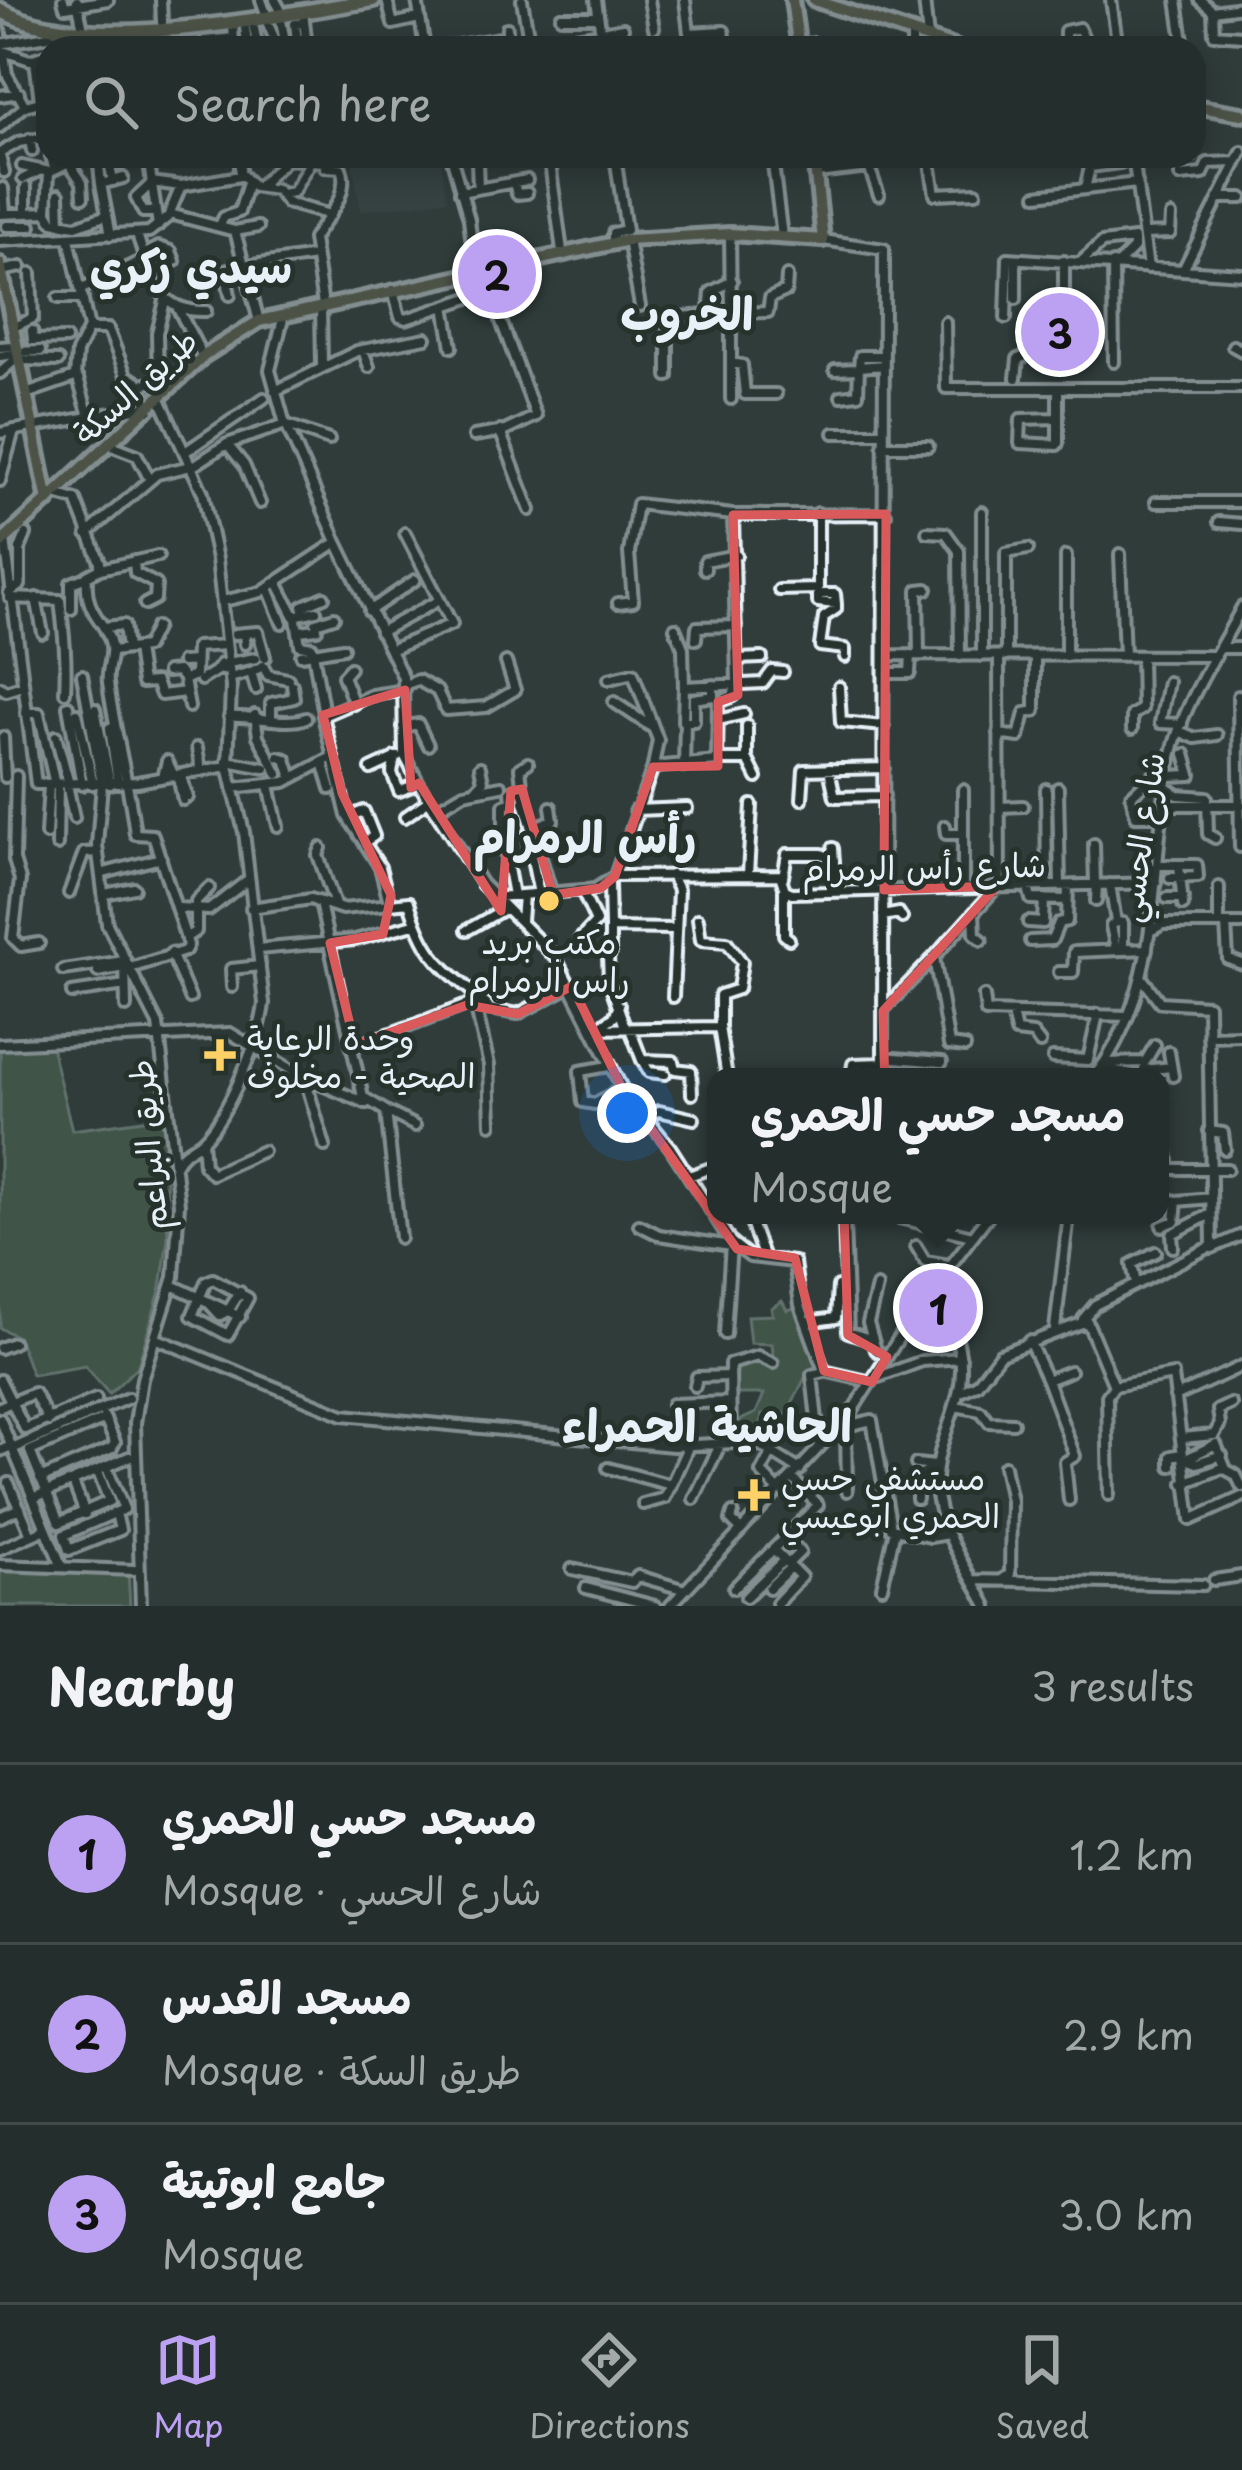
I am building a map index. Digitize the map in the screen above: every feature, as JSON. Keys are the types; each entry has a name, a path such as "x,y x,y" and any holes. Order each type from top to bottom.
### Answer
{"highway":[{"path":"1,5 26,33 79,34 159,30 183,22 373,0"},
{"path":"1,5 32,21 79,34 159,30"},
{"path":"183,22 262,12"}],"main road":[{"path":"792,0 797,36"},
{"path":"814,0 920,36"},
{"path":"1206,108 1242,114"},
{"path":"815,168 824,239"},
{"name":"طريق السكة","path":"2,542 203,357 259,321 480,267 628,240 730,234 824,239"},
{"path":"0,270 11,348 52,500"},
{"path":"0,270 11,348 30,427"}],"street":[{"path":"63,0 65,7 109,0"},
{"path":"159,30 161,0"},
{"path":"387,0 393,24 419,18"},
{"path":"522,0 528,34"},
{"path":"597,0 601,36"},
{"path":"649,0 653,28"},
{"path":"685,0 689,33 722,30 724,36"},
{"path":"924,0 928,36"},
{"path":"1111,0 1116,36"},
{"path":"1177,0 1182,36"},
{"path":"1200,0 1213,11 1215,35 1242,36"},
{"path":"415,1 423,36"},
{"path":"77,2 79,34"},
{"path":"1213,11 1242,8"},
{"path":"240,36 262,12"},
{"path":"561,17 598,17"},
{"path":"202,23 204,36"},
{"path":"137,28 137,36"},
{"path":"507,28 507,36"},
{"path":"582,36 623,28"},
{"path":"1065,36 1065,31 1079,28 1083,36"},
{"path":"0,33 26,33"},
{"path":"1,49 26,33"},
{"path":"1,49 35,60 36,65"},
{"path":"1,49 10,83 26,106"},
{"path":"0,96 20,92"},
{"path":"0,127 36,103"},
{"path":"4,172 0,155 36,138"},
{"path":"30,139 32,151"},
{"path":"1206,167 1208,163 1240,157"},
{"path":"1183,270 1240,157"},
{"path":"22,166 29,163 37,172"},
{"path":"12,213 25,183 37,172 56,168"},
{"path":"77,168 83,197"},
{"path":"99,168 111,235"},
{"path":"101,184 118,180 111,168"},
{"path":"150,168 158,226"},
{"path":"220,225 224,217 238,213 241,199 249,192 242,168"},
{"path":"258,188 277,168"},
{"path":"296,168 303,175"},
{"path":"156,212 143,212 136,198 152,183 181,186 244,178 258,188 281,194 293,192 307,168"},
{"path":"322,364 322,305 313,239 330,215 344,175 335,168"},
{"path":"454,168 480,267 493,290 536,416 474,436"},
{"path":"477,168 478,188"},
{"path":"551,168 562,251"},
{"path":"613,243 613,233 626,230 617,168"},
{"path":"773,168 782,237"},
{"path":"816,173 860,168"},
{"path":"869,168 879,195"},
{"path":"931,168 934,194 976,192"},
{"path":"1085,189 1090,168"},
{"path":"1112,168 1113,185"},
{"path":"1135,168 1148,268"},
{"path":"1180,176 1203,174 1206,168"},
{"path":"47,212 52,170"},
{"path":"460,191 527,180"},
{"path":"514,183 517,194 527,193"},
{"path":"1036,195 1137,183"},
{"path":"0,241 137,234 158,226 170,214 181,186"},
{"path":"3,188 12,226 31,226"},
{"path":"59,194 60,223"},
{"path":"281,194 287,203 330,215"},
{"path":"1219,198 1242,198"},
{"path":"12,213 47,212 60,223 76,226 107,215"},
{"path":"170,214 235,231 258,227"},
{"path":"1144,234 1170,233 1171,216"},
{"path":"235,231 259,321"},
{"path":"137,234 155,292 178,308 206,311"},
{"path":"730,234 731,399"},
{"path":"25,394 75,376 77,352 89,329 69,238"},
{"path":"824,239 883,245 889,655 884,726 883,1068"},
{"path":"1082,262 1102,243 1135,239 1124,262 1114,264"},
{"path":"628,240 640,306"},
{"path":"58,298 83,293 158,247 171,251 175,261"},
{"path":"230,295 224,270 315,256"},
{"path":"1016,259 1016,299"},
{"path":"1006,318 1005,260 1242,274"},
{"path":"1016,378 1018,359 1064,342 1064,261"},
{"path":"1114,264 1114,362"},
{"path":"0,270 26,270 34,318 11,348 0,373"},
{"path":"668,376 668,318 769,312 770,298 786,291 787,276"},
{"path":"709,314 711,292 732,281"},
{"path":"393,289 403,319 493,290"},
{"path":"140,384 158,382 157,333 165,301"},
{"path":"445,306 452,347"},
{"path":"178,308 203,357"},
{"path":"283,314 285,324 275,338 278,352 269,370 274,391 405,688 403,727 392,772 400,791 419,783"},
{"path":"945,322 946,388 1242,388"},
{"path":"0,433 148,408 140,384 126,375 108,328 89,329"},
{"path":"11,348 36,331 33,340 66,339"},
{"path":"274,391 322,364 363,350 426,338"},
{"path":"11,348 40,351"},
{"path":"11,348 58,361"},
{"path":"363,350 369,367"},
{"path":"842,396 857,394 860,356 883,360"},
{"path":"731,362 742,365 745,394 776,394"},
{"path":"835,370 858,368"},
{"path":"78,379 88,416"},
{"path":"1058,388 1058,418 1057,445 1020,443 1021,418 1058,418"},
{"path":"185,452 264,398"},
{"path":"160,399 208,510 223,601 235,637 229,670 228,764 263,1009 252,1046 202,1141 204,1165 212,1174 263,1151"},
{"path":"87,533 150,480 191,465 227,444 286,424 329,440"},
{"path":"0,481 14,430"},
{"path":"500,431 530,510"},
{"path":"834,433 884,433"},
{"path":"227,444 244,464 260,503"},
{"path":"111,445 137,455 150,480"},
{"path":"883,446 928,446"},
{"path":"52,500 76,500 100,569"},
{"path":"1156,502 1242,502"},
{"path":"618,603 633,601 629,553 637,504 733,515 886,514"},
{"path":"982,512 982,656"},
{"path":"818,513 818,591"},
{"path":"717,760 718,702 733,696 737,682 733,515"},
{"path":"1219,522 1242,524"},
{"path":"927,532 946,533 959,551 959,656"},
{"path":"390,650 452,624 405,533"},
{"path":"0,610 20,585 20,549 26,534"},
{"path":"2,542 38,785 129,782 228,764 265,768"},
{"path":"223,601 273,585 337,542"},
{"path":"883,1010 999,886 1006,554 1028,548"},
{"path":"1120,554 1124,656"},
{"path":"705,569 705,561 736,555"},
{"path":"71,609 71,583 100,569 158,556"},
{"path":"1066,556 1066,656"},
{"path":"134,561 135,573 156,584 155,599 145,604"},
{"path":"87,577 92,617 103,627 112,651 101,784"},
{"path":"369,611 415,580"},
{"path":"273,585 294,616 298,650 311,646 313,653 331,789"},
{"path":"273,585 283,623"},
{"path":"888,673 910,673 918,590 926,589"},
{"path":"779,590 833,593 820,646 845,649 845,657"},
{"path":"305,613 303,606 324,597"},
{"path":"10,598 60,601 68,650 62,668 65,692"},
{"path":"36,598 43,633"},
{"path":"380,632 434,603"},
{"name":"شارع الحسي","path":"1101,1068 1142,978 1170,760 1181,728 1242,607"},
{"path":"294,616 316,611"},
{"path":"299,631 317,629 316,623 334,617"},
{"path":"103,627 123,625 142,683 157,682 161,695 186,692"},
{"path":"696,639 697,627 736,626"},
{"path":"112,651 147,646 156,627"},
{"path":"675,628 683,648 683,766"},
{"path":"185,679 195,676 196,646 258,632 261,658 229,670"},
{"path":"313,653 343,647"},
{"path":"889,655 1141,656 1242,648"},
{"path":"999,734 1019,737 1025,713 1035,711 1035,656"},
{"path":"1132,729 1132,715 1142,709 1141,656"},
{"path":"737,659 762,658"},
{"path":"182,662 195,661"},
{"path":"324,714 418,680 436,691 446,710 486,707 515,690 506,662"},
{"path":"201,680 221,664 229,670 251,672 263,666 268,675 290,682 294,698 271,703 271,716"},
{"path":"350,668 343,676 354,704"},
{"path":"167,672 178,670 185,679 190,707"},
{"path":"684,686 765,683 772,671 783,671"},
{"path":"251,672 256,689"},
{"path":"609,679 633,673 658,742 612,879 609,955 619,1005 642,1060 648,1071 665,1074"},
{"path":"82,675 101,784"},
{"path":"1168,682 1160,723 1181,728 1195,738 1217,735"},
{"path":"685,722 694,721 694,699 714,695 713,685"},
{"path":"0,699 9,698 5,688 22,686"},
{"path":"838,687 841,722 884,726"},
{"path":"1238,696 1240,847"},
{"path":"614,701 654,728"},
{"path":"95,709 109,728 129,782 136,835 152,833 187,937 187,949 98,972"},
{"path":"73,710 101,784"},
{"path":"26,713 39,713 74,818"},
{"path":"716,721 744,714"},
{"path":"255,715 258,736 278,774"},
{"path":"229,717 271,716 292,723 306,718"},
{"path":"403,727 418,724 428,745"},
{"path":"747,726 746,759 757,778"},
{"path":"56,736 57,844"},
{"path":"3,737 2,777 34,775"},
{"path":"197,748 201,771"},
{"path":"1185,754 1190,776 1167,782 1178,795 1206,796 1208,834 1215,838"},
{"path":"279,757 286,759 292,778"},
{"path":"371,769 395,757"},
{"path":"395,757 419,783 495,897 552,952 622,1088 707,1205"},
{"path":"652,767 746,759"},
{"path":"233,788 269,785 327,760"},
{"path":"327,760 347,817 366,841 389,902"},
{"path":"1163,816 1136,816 1131,796 1170,760"},
{"path":"528,763 520,768 522,789 552,894"},
{"path":"474,792 483,781 480,767"},
{"path":"802,799 802,770 884,768"},
{"path":"829,769 835,797 884,796"},
{"path":"16,776 14,860 20,880 13,938 21,946 39,943"},
{"path":"174,776 186,798"},
{"path":"46,835 60,784"},
{"name":"طريق البراعم","path":"101,784 98,852 109,932 160,1038 179,1226 172,1286 139,1394 134,1437 141,1606"},
{"path":"269,785 278,826"},
{"path":"435,810 500,786"},
{"path":"1030,941 1052,940 1058,923 1068,919 1058,788"},
{"path":"521,921 504,847 503,805 512,802 510,791 522,789"},
{"path":"1046,789 1046,886"},
{"path":"963,790 963,885"},
{"path":"405,817 428,800"},
{"path":"748,874 752,805"},
{"path":"1164,805 1240,805"},
{"path":"1000,806 1023,806"},
{"path":"535,827 553,820 550,807"},
{"path":"635,810 687,808"},
{"path":"347,817 364,810 374,836 366,841"},
{"path":"945,826 946,834 963,834"},
{"path":"527,835 538,895"},
{"path":"1094,844 1096,901"},
{"path":"321,848 318,854 335,906"},
{"path":"833,848 836,892"},
{"path":"70,893 83,853 98,852"},
{"path":"789,938 784,935 787,854 823,854 834,860"},
{"path":"104,873 161,859"},
{"path":"1158,865 1197,866 1198,879 1170,878"},
{"path":"1167,898 1183,901 1179,866"},
{"path":"671,874 678,890 673,997"},
{"name":"شارع رأس الرمرام","path":"495,897 582,891 612,879 671,874 748,874 836,892 1156,883"},
{"path":"179,908 215,907 248,879"},
{"path":"1111,884 1116,922 1123,923 1119,949"},
{"path":"1028,886 1030,899 1067,900"},
{"path":"1220,887 1228,959 1242,964"},
{"path":"105,893 134,888"},
{"path":"187,937 196,931 196,901 209,888"},
{"path":"580,940 596,924 582,891"},
{"path":"1028,922 1043,922 1044,899"},
{"path":"251,908 318,901 335,906 409,902 414,923 441,971 487,1007"},
{"path":"318,901 366,1103"},
{"path":"467,930 506,908"},
{"path":"974,911 975,934 982,940"},
{"path":"883,916 899,914 902,918"},
{"path":"1152,916 1163,924"},
{"path":"698,919 701,940 727,942 742,962 738,989 720,995 726,1068"},
{"path":"258,949 330,943 414,923"},
{"path":"1150,931 1163,924 1242,924"},
{"path":"610,928 674,929"},
{"path":"1059,972 1072,971 1074,952 1147,949"},
{"path":"171,953 190,998"},
{"path":"934,956 949,1045 965,1047"},
{"path":"63,970 126,964"},
{"path":"125,1007 126,964"},
{"path":"232,987 231,969 260,966"},
{"path":"1142,978 1160,1002 1207,1003 1211,1248"},
{"path":"71,993 125,986"},
{"path":"355,1045 362,1048 475,1004 518,1014 572,986"},
{"path":"984,996 985,1012 1128,1016"},
{"path":"475,1004 489,1065 491,1124"},
{"path":"595,1029 614,1017 619,1005"},
{"path":"1012,1013 1016,1032 1033,1034 1040,1043"},
{"path":"1053,1058 1088,1060 1098,1014"},
{"path":"595,1029 720,1027"},
{"path":"0,1044 230,1033 305,1078 415,1126"},
{"path":"1208,1036 1242,1035"},
{"path":"1144,1068 1155,1045"},
{"path":"1168,1052 1169,1072"},
{"path":"642,1060 673,1061 675,1070 690,1070 692,1094"},
{"path":"852,1068 853,1064 883,1060 942,1062"},
{"path":"609,1066 580,1071 583,1102 595,1104 622,1088"},
{"path":"305,1078 325,1146"},
{"path":"386,1111 400,1238"},
{"path":"642,1116 659,1111 694,1119"},
{"path":"1209,1131 1222,1132 1225,1149"},
{"path":"175,1165 187,1149 202,1141"},
{"path":"172,1145 187,1149"},
{"path":"689,1176 707,1169"},
{"path":"1169,1169 1226,1169"},
{"path":"1169,1200 1211,1198"},
{"path":"1169,1223 1175,1221 1177,1201"},
{"path":"1173,1247 1172,1234 1211,1214"},
{"path":"719,1224 743,1254 794,1262 807,1322 825,1372"},
{"path":"751,1224 764,1258"},
{"path":"844,1224 848,1332 873,1340"},
{"path":"922,1224 972,1236"},
{"path":"670,1605 843,1427 981,1224"},
{"path":"1055,1329 1068,1224"},
{"path":"1162,1226 1167,1224"},
{"path":"639,1225 659,1235 731,1244"},
{"path":"959,1393 977,1384 997,1355 1087,1319 1136,1284 1242,1235"},
{"path":"725,1334 731,1244"},
{"path":"916,1246 926,1261 951,1265"},
{"path":"1136,1284 1132,1264 1156,1252"},
{"path":"206,1300 192,1316 220,1333 232,1334 240,1317 248,1298 208,1280 210,1310 240,1317"},
{"path":"172,1286 206,1300"},
{"path":"807,1322 836,1318 838,1286"},
{"path":"877,1287 868,1323 873,1340 887,1357"},
{"path":"935,1290 961,1358 959,1393 937,1467 939,1508 987,1606"},
{"path":"220,1333 240,1292"},
{"path":"1087,1319 1114,1386"},
{"path":"155,1338 302,1394 343,1415 688,1447 755,1442 773,1450 818,1505 734,1588"},
{"path":"1029,1341 1075,1456 1065,1462 1069,1501"},
{"path":"0,1348 14,1343"},
{"path":"694,1499 726,1443 730,1364 758,1355 773,1363"},
{"path":"820,1449 812,1375 825,1372 873,1380 922,1361 961,1358"},
{"path":"1175,1397 1242,1366"},
{"path":"1047,1380 1070,1371"},
{"path":"1109,1495 1107,1394 1114,1386 1168,1373 1192,1521 1242,1498"},
{"path":"695,1386 697,1377 730,1376"},
{"path":"0,1380 5,1405 25,1429 96,1399"},
{"path":"5,1405 37,1394 49,1420"},
{"path":"103,1470 110,1501 58,1523 32,1449 128,1398"},
{"path":"672,1404 730,1402"},
{"path":"1183,1458 1215,1439 1219,1410 1231,1404"},
{"path":"955,1406 979,1410 992,1422 1013,1423"},
{"path":"0,1451 103,1414"},
{"path":"40,1479 112,1448 115,1442 103,1414"},
{"path":"61,1415 65,1426"},
{"path":"0,1419 62,1568"},
{"path":"843,1427 872,1420 889,1524 896,1530 948,1534"},
{"path":"843,1427 847,1491"},
{"path":"1180,1437 1215,1439"},
{"path":"1215,1439 1223,1468 1242,1487"},
{"path":"643,1504 664,1499 688,1447"},
{"path":"773,1450 761,1472 779,1491"},
{"path":"1171,1466 1171,1456 1195,1464 1222,1455"},
{"path":"33,1498 129,1457"},
{"path":"916,1464 937,1467"},
{"path":"972,1579 1009,1577 1010,1501 1004,1466"},
{"path":"917,1499 917,1477 937,1467"},
{"path":"608,1468 671,1485"},
{"path":"1184,1483 1223,1468"},
{"path":"103,1470 125,1504 116,1513 63,1537 70,1550 120,1529 116,1513"},
{"path":"24,1477 4,1485 32,1535"},
{"path":"73,1482 89,1525"},
{"path":"0,1517 20,1508"},
{"path":"733,1513 731,1520 740,1529"},
{"path":"1,1547 46,1529"},
{"path":"882,1587 896,1530"},
{"path":"769,1588 800,1552 787,1538"},
{"path":"774,1550 801,1579 777,1603"},
{"path":"746,1597 788,1564"},
{"path":"0,1565 134,1570"},
{"path":"572,1569 682,1588"},
{"path":"1214,1580 1242,1576"},
{"path":"972,1579 1202,1585"},
{"path":"586,1588 655,1606"}],"highlighted area":[{"path":"886,514 884,890 997,886 883,1011 888,1217 844,1214 848,1335 887,1357 872,1382 824,1371 795,1258 737,1249 622,1088 572,986 518,1014 467,1005 355,1045 330,943 383,934 391,895 342,793 323,715 405,690 411,788 419,783 501,911 511,791 522,789 553,895 601,888 615,876 653,767 718,766 718,702 738,695 733,515"}],"shaded area":[{"path":"353,168 442,168 447,200 361,211"}],"green space":[{"path":"51,1046 72,1130 164,1117 168,1238 161,1287 138,1366 109,1394 85,1366 32,1375 18,1337 0,1328 0,1049"},
{"path":"782,1301 787,1310 799,1307 822,1354 822,1370 805,1378 786,1415 762,1414 761,1422 781,1428 778,1439 732,1433 732,1424 756,1413 764,1394 733,1394 739,1362 758,1357 774,1361 772,1344 750,1343 747,1316 773,1315 771,1308"},
{"path":"0,1567 128,1570 130,1606 0,1606"}],"place":[{"name":"مسجد القدس","path":"497,274"},
{"name":"جامع ابوتيتة","path":"1060,332"},
{"name":"مكتب بريد راس الرمرام","path":"549,901"},
{"name":"وحدة الرعاية الصحية - مخلوف","path":"220,1055"},
{"name":"مسجد حسي الحمري","path":"938,1308"},
{"name":"مستشفي حسي الحمري ابوعيسي","path":"754,1495"}],"district":[{"name":"سيدي زكري","path":"191,264"},
{"name":"الخروب","path":"687,311"},
{"name":"رأس الرمرام","path":"585,834"},
{"name":"الحاشية الحمراء","path":"707,1423"}]}
